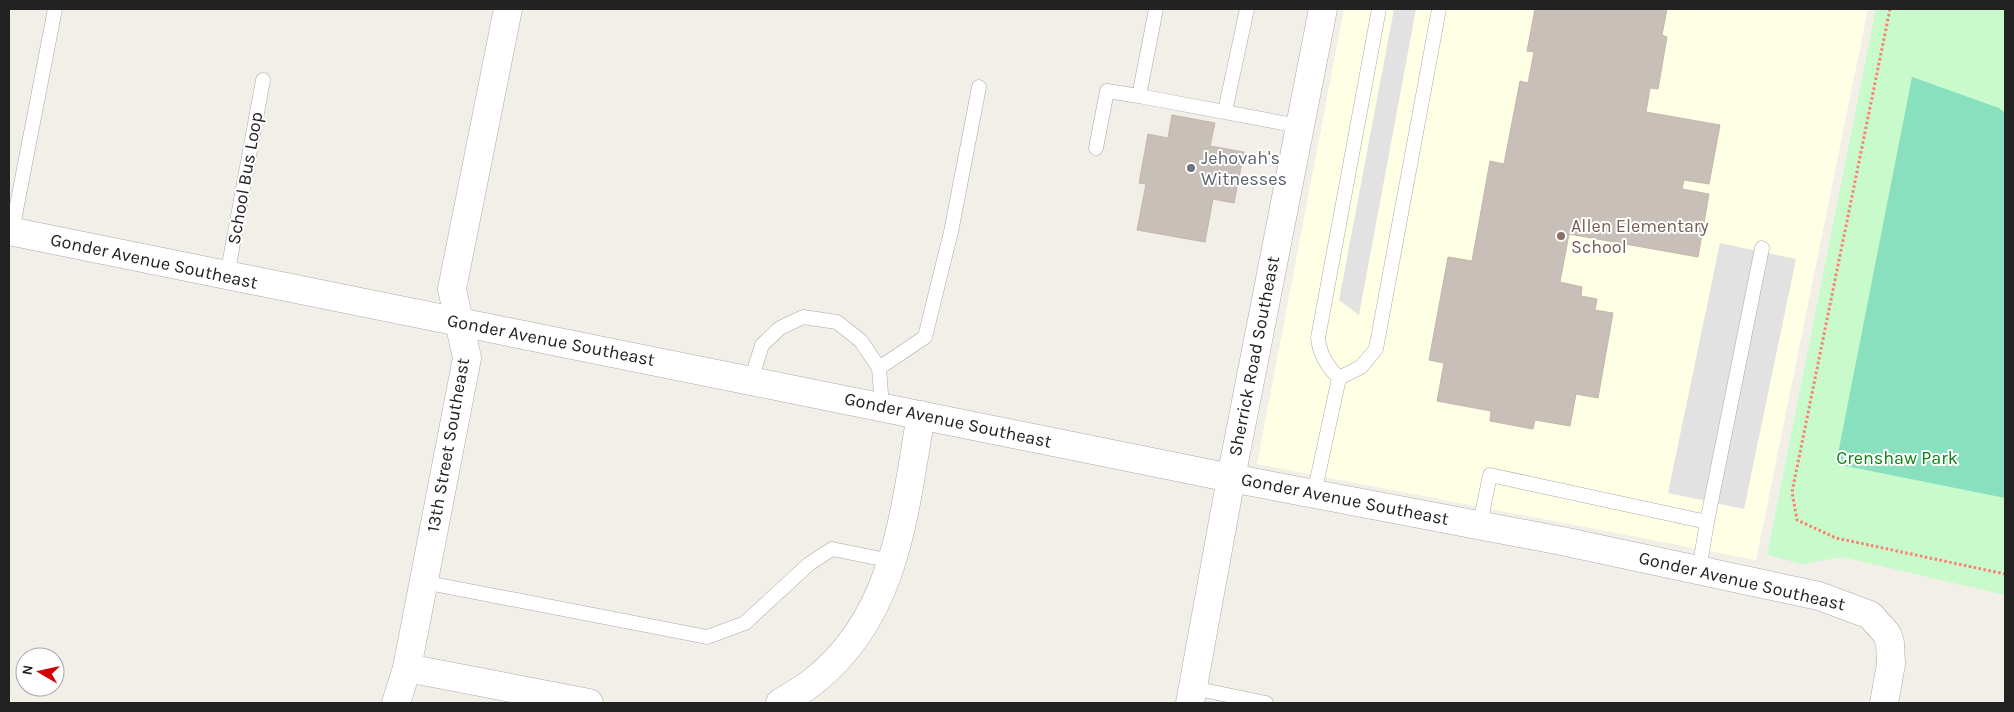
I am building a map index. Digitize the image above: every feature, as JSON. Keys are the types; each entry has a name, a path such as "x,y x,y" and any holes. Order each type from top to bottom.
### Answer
{"street":[{"name":"13th Street Southeast","path":"396,703 407,668 467,358 452,289 508,9"},
{"name":"Sherrick Road Southeast","path":"1191,695 1231,478 1323,9"},
{"name":"Gonder Avenue Southeast","path":"10,231 1231,478 1480,524 1819,596 1870,615 1881,625 1890,643 1890,664 1884,703"},
{"path":"780,703 815,681 860,633 882,592 892,561 906,501 921,415"},
{"path":"407,668 589,703"}],"lane":[{"path":"10,231 56,9"},
{"path":"1139,96 1156,9"},
{"path":"1225,111 1247,9"},
{"path":"1339,378 1324,360 1319,350 1318,338 1380,9"},
{"path":"1339,378 1361,367 1376,348 1439,9"},
{"name":"School Bus Loop","path":"227,276 263,80"},
{"path":"879,368 925,337 951,232 978,87"},
{"path":"1096,148 1107,91 1299,126"},
{"path":"1699,570 1762,248"},
{"path":"751,380 762,345 780,328 804,317 838,322 861,341 879,368 882,407"},
{"path":"1314,494 1339,378"},
{"path":"1480,524 1490,475 1707,522"},
{"path":"423,582 707,637 745,623 809,564 832,548 892,561"},
{"path":"1191,695 1266,703"}],"path":[{"path":"1890,9 1792,492 1797,520 1836,538 2005,574"}],"shaded area":[{"name":"Allen Elementary School","path":"1344,9 1868,9 1756,560 1257,464"},
{"path":"1394,9 1416,9 1359,315 1339,300"},
{"path":"1720,243 1796,259 1744,509 1668,493"}],"green space":[{"name":"Crenshaw Park","path":"1876,9 2005,9 2005,595 1842,557 1802,564 1767,555"},
{"path":"1912,77 1999,108 2005,113 2005,498 1836,464"}],"building":[{"path":"1535,9 1667,9 1662,35 1667,37 1658,89 1650,88 1646,112 1720,125 1709,184 1684,180 1682,189 1709,194 1698,257 1569,234 1560,282 1582,287 1581,296 1597,299 1595,310 1613,313 1598,398 1576,394 1570,426 1535,420 1533,429 1490,421 1491,411 1437,401 1444,363 1429,360 1448,257 1472,261 1490,161 1504,164 1520,81 1528,83 1534,52 1527,51"},
{"name":"Jehovah's Witnesses","path":"1172,115 1215,123 1210,146 1244,152 1234,203 1213,199 1205,242 1137,230 1146,184 1139,183 1148,134 1168,138"}],"place":[{"name":"Jehovah's Witnesses","path":"1191,168"},
{"name":"Allen Elementary School","path":"1561,236"}]}
